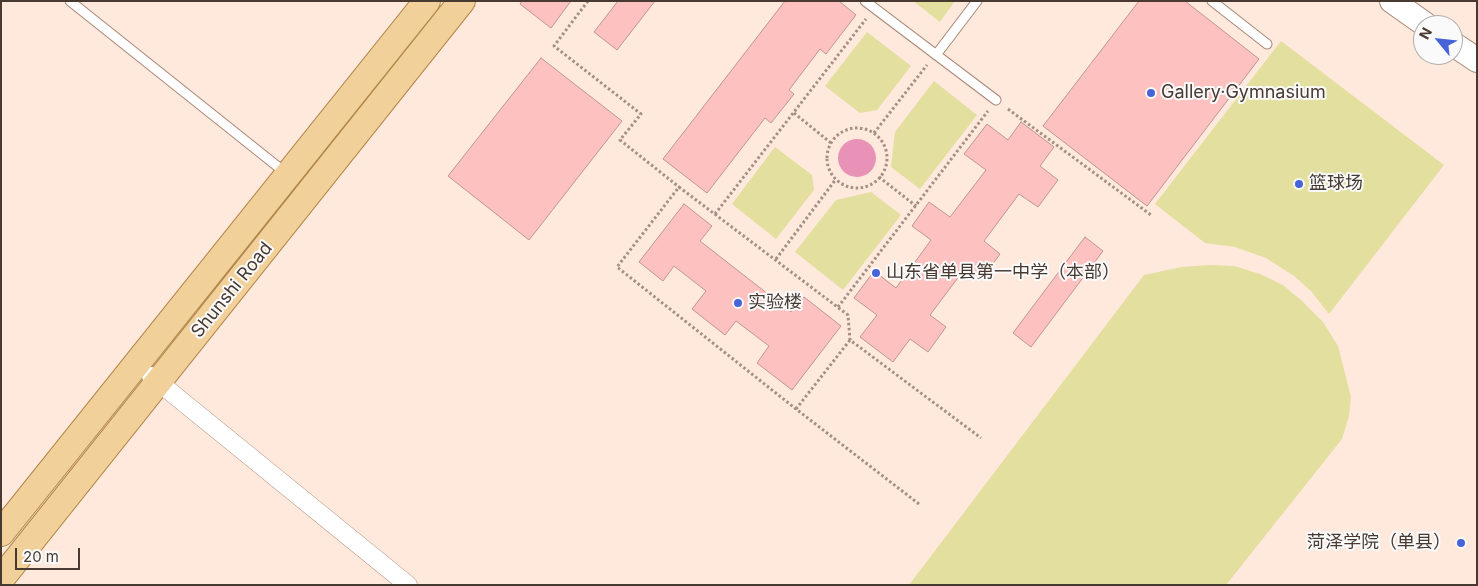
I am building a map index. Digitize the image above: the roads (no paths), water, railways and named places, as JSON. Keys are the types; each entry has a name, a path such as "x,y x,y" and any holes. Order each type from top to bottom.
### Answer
{"main road":[{"name":"Shunshi Road","path":"1,534 427,1"},
{"name":"Shunshi Road","path":"1,579 462,1"},
{"path":"1392,1 1413,16"},
{"path":"1463,51 1477,60"}],"street":[{"path":"137,364 408,585"}],"lane":[{"path":"70,1 288,175"},
{"path":"865,1 996,100"},
{"path":"936,55 977,1"},
{"path":"1212,1 1267,44"}],"place":[{"name":"Gallery·Gymnasium","path":"1151,93"},
{"name":"篮球场","path":"1299,184"},
{"name":"山东省单县第一中学（本部）","path":"876,273"},
{"name":"实验楼","path":"738,303"},
{"name":"菏泽学院（单县）","path":"1461,543"}]}
